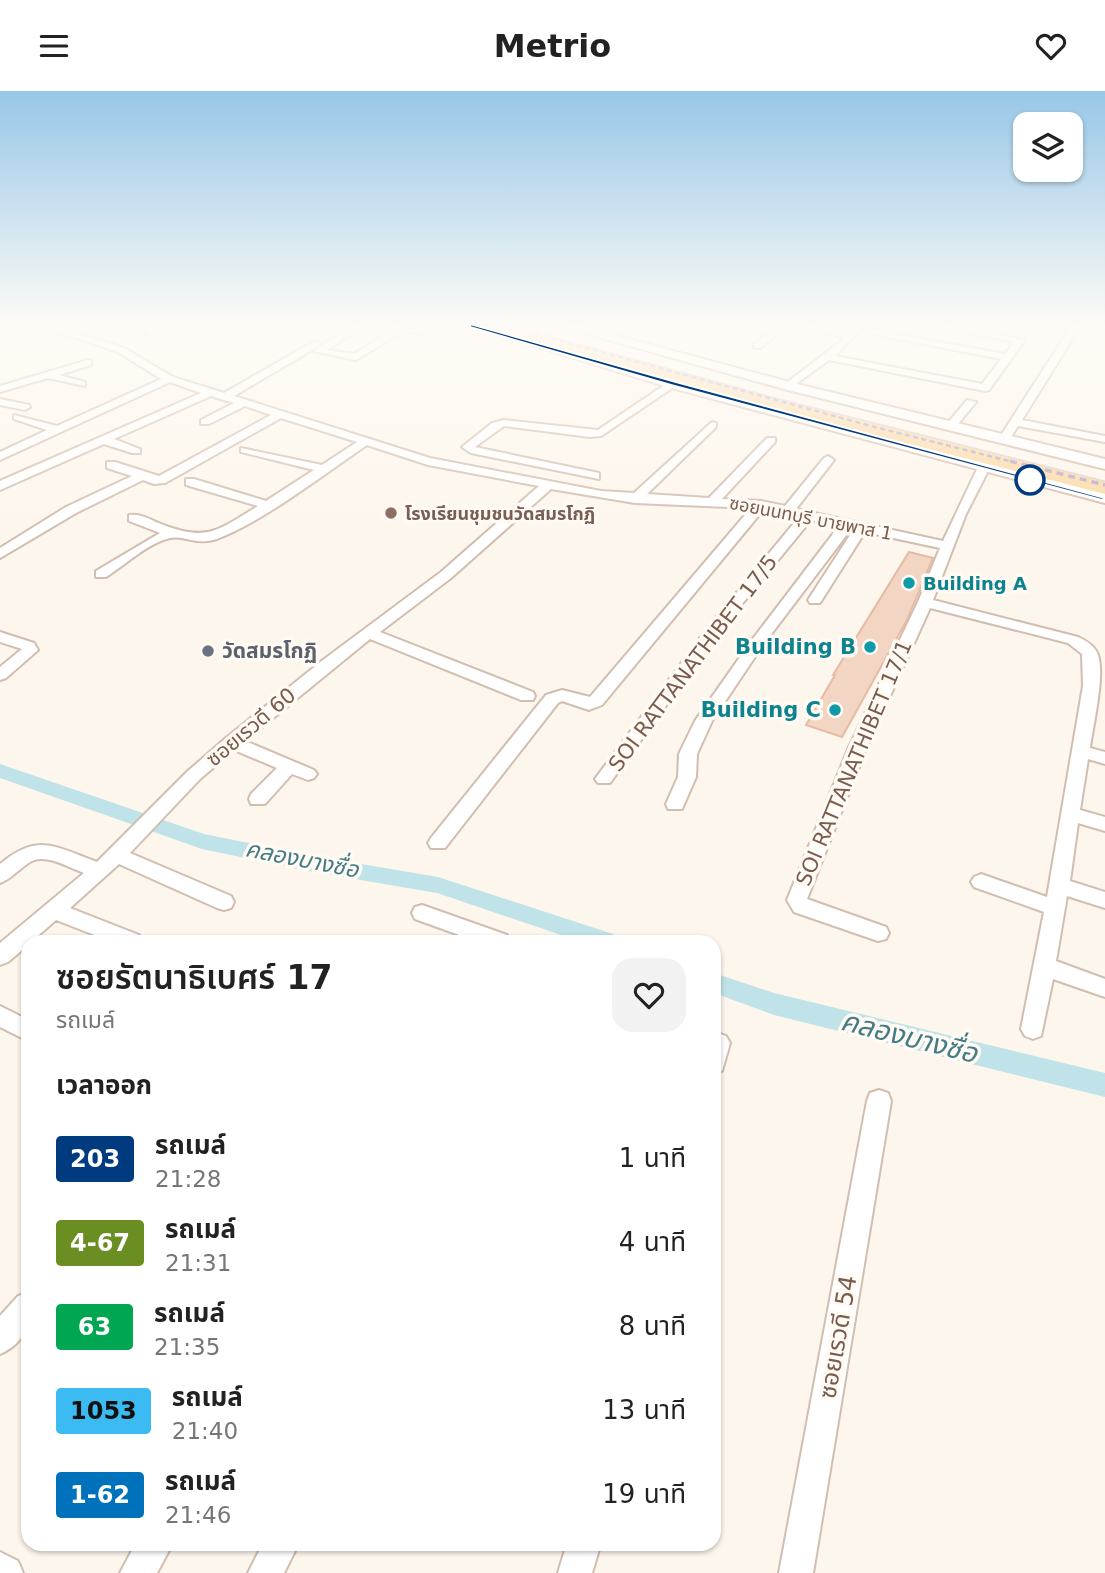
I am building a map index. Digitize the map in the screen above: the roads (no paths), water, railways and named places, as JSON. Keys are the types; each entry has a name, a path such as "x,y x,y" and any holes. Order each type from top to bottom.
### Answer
{"main road":[{"path":"711,394 1105,498"},
{"path":"738,394 1105,488"},
{"path":"787,394 917,429 1105,474"},
{"path":"818,394 829,396"},
{"path":"822,394 1105,464"},
{"path":"774,404 870,437"}],"street":[{"path":"0,456 136,394"},
{"path":"0,486 206,394"},
{"name":"ซอยนนทบุรี บายพาส 1","path":"220,394 417,458 547,486 635,499 714,500 761,505 948,546"},
{"path":"595,476 471,450 468,447 496,425 504,423 590,435 601,433 658,394"},
{"path":"1004,440 1032,394"},
{"path":"950,426 971,401"},
{"path":"0,402 58,430"},
{"path":"205,422 246,402"},
{"path":"111,465 161,480 282,413"},
{"path":"1014,422 1105,439"},
{"path":"635,499 712,425"},
{"path":"105,440 136,451"},
{"path":"134,517 175,532 206,538 268,505 368,440"},
{"path":"714,500 771,440"},
{"path":"245,450 323,469"},
{"path":"789,510 828,460"},
{"name":"SOI RATTANATHIBET 17/1","path":"878,933 802,906 797,900 798,893 858,747 925,601 961,512 984,467"},
{"path":"0,554 71,510 142,476"},
{"path":"190,482 268,505"},
{"name":"ซอยเรวดี 60","path":"25,935 100,871 194,775 368,633 446,575 547,486"},
{"path":"438,843 552,699 562,695 589,705 596,701 761,505"},
{"name":"SOI RATTANATHIBET 17/5","path":"604,779 713,629 808,515"},
{"path":"815,600 854,526"},
{"path":"675,804 687,777 688,754 704,721 757,643 854,526"},
{"path":"101,575 155,539 175,532"},
{"path":"925,601 1073,640 1088,647 1091,653 1098,688 1080,751 1059,885 1032,1029"},
{"path":"368,633 527,696"},
{"path":"0,636 29,646 30,650 0,675"},
{"path":"232,743 308,774"},
{"path":"1080,751 1105,758"},
{"path":"258,799 290,766"},
{"path":"1070,814 1105,824"},
{"path":"0,875 23,856 42,850 100,871"},
{"path":"116,855 225,902"},
{"path":"981,882 1055,908"},
{"path":"1059,885 1105,900"},
{"path":"53,911 115,935"},
{"path":"422,913 482,935"},
{"name":"ซอยเรวดี 60","path":"0,956 21,938"},
{"path":"1045,966 1105,988"},
{"path":"0,1016 21,1027"},
{"name":"ซอยเรวดี 54","path":"796,1573 879,1101"},
{"path":"0,1339 21,1314"},
{"path":"137,1573 151,1551"},
{"path":"265,1573 277,1551"},
{"path":"575,1573 582,1551"},
{"path":"0,1569 6,1573"}],"waterway":[{"name":"คลองบางซื่อ","path":"0,771 202,841 308,863 438,885 587,935"},
{"name":"คลองบางซื่อ","path":"721,985 774,1004 1105,1085"}],"railway":[{"path":"755,394 1017,463"},
{"path":"1010,461 1105,485"}],"place":[{"name":"โรงเรียนชุมชนวัดสมรโกฏิ","path":"391,513"},
{"name":"Building A","path":"909,583"},
{"name":"Building B","path":"870,647"},
{"name":"วัดสมรโกฏิ","path":"208,651"},
{"name":"Building C","path":"835,710"}]}
